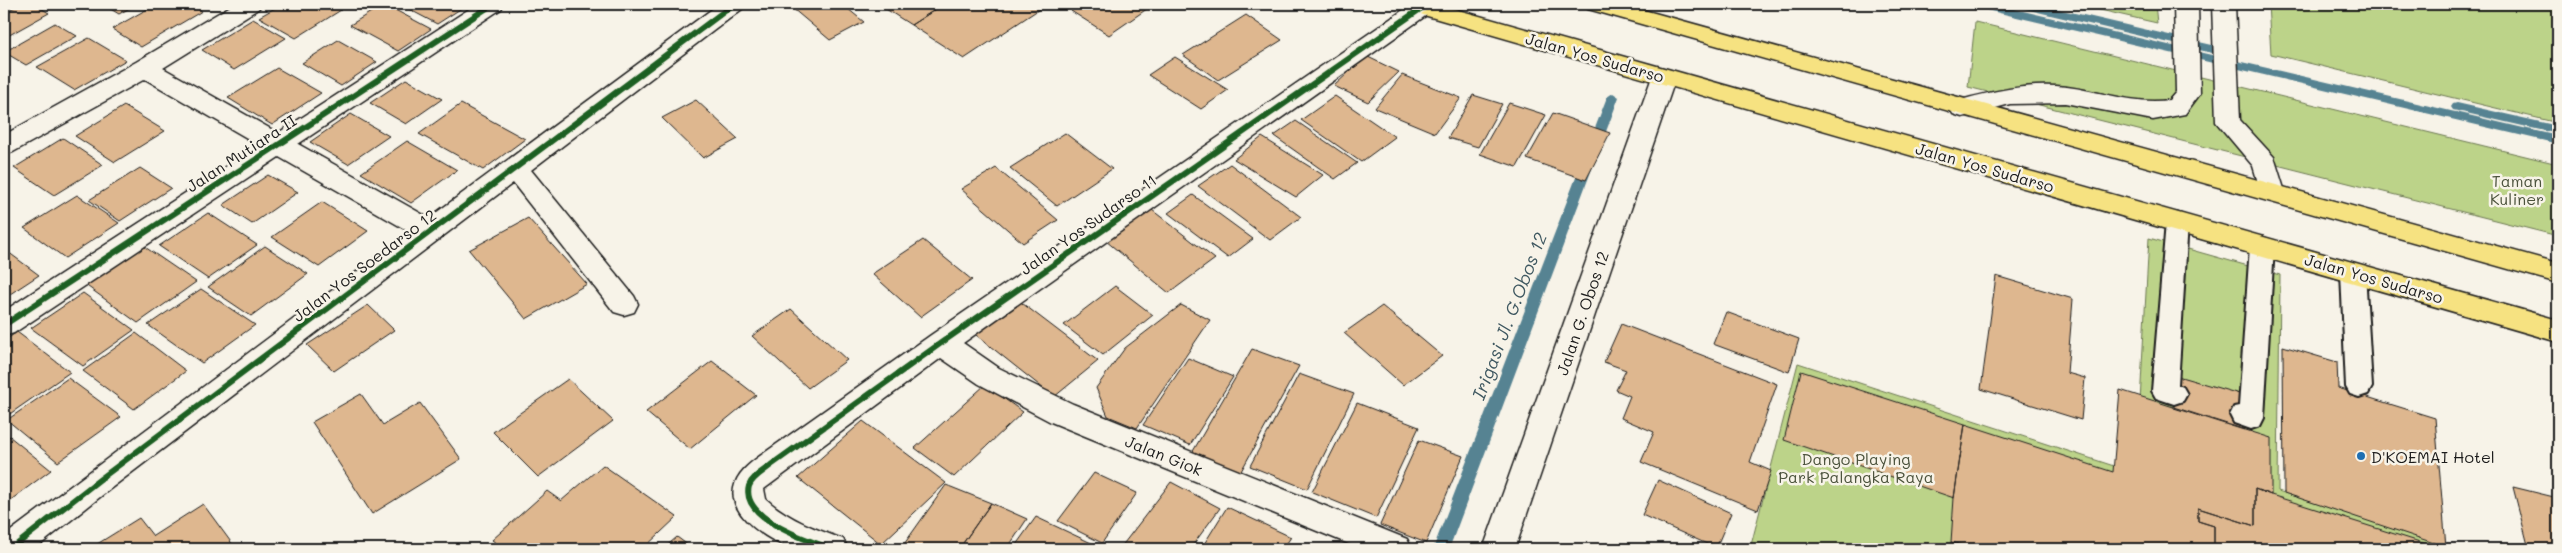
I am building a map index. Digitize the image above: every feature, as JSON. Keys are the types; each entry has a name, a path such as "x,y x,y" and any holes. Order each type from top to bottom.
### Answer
{"main road":[{"path":"1596,4 1962,108 2272,192 2558,273"},
{"name":"Jalan Yos Sudarso","path":"1417,6 1929,150 2558,331"}],"street":[{"path":"4,146 144,68 250,4"},
{"name":"Jalan Mutiara II","path":"4,326 493,4"},
{"name":"Jalan Yos Soedarso 12","path":"11,549 99,480 734,4"},
{"path":"1962,108 2010,96 2065,95 2153,111 2176,108 2188,94 2186,4"},
{"path":"2223,4 2228,122 2265,163 2272,192"},
{"name":"Jalan Yos Sudarso 11","path":"832,549 791,533 760,515 753,508 749,487 771,465 1417,6"},
{"path":"144,68 431,232"},
{"name":"Jalan G. Obos 12","path":"1499,549 1664,77"},
{"path":"516,169 624,304"},
{"name":"Jalan Giok","path":"941,343 989,376 1062,413 1396,549"}],"lane":[{"path":"2174,394 2166,391 2176,222"},
{"path":"2243,416 2251,418 2262,246"},
{"path":"2353,272 2359,387"}],"green space":[{"path":"2074,4 2155,4 2157,23"},
{"path":"2268,4 2558,4 2558,123 2271,54"},
{"name":"Taman Kuliner","path":"1975,22 2558,164 2558,236 1968,87"},
{"name":"Dango Playing Park Palangka Raya","path":"2149,238 2280,275 2278,491 2458,549 1750,549 1798,363 2120,468 2140,402"}],"building":[{"path":"20,4 34,4 49,13 4,38 4,13"},
{"path":"102,4 137,4 119,14"},
{"path":"156,4 189,4 202,11 141,47 112,29"},
{"path":"282,4 329,4 341,10 296,38 259,17"},
{"path":"384,4 431,29 398,51 350,25"},
{"path":"399,4 468,4 437,24"},
{"path":"800,4 842,4 864,22 830,40 792,8"},
{"path":"878,4 944,4 911,25"},
{"path":"944,4 1047,4 964,59 911,25"},
{"path":"1082,4 1154,4 1109,35 1071,11"},
{"path":"1246,15 1282,40 1218,80 1183,55"},
{"path":"253,19 286,38 234,70 202,50"},
{"path":"55,23 77,36 26,65 4,52"},
{"path":"89,38 126,60 74,90 37,67"},
{"path":"338,40 377,62 341,86 302,63"},
{"path":"1366,56 1399,72 1368,102 1334,86"},
{"path":"1175,57 1228,90 1201,109 1148,75"},
{"path":"277,68 321,93 272,125 228,98"},
{"path":"1402,75 1461,98 1435,133 1375,108"},
{"path":"406,79 442,99 406,124 370,103"},
{"path":"1473,95 1502,104 1478,147 1448,138"},
{"path":"1335,96 1395,137 1361,162 1301,120"},
{"path":"696,100 738,139 703,158 662,118"},
{"path":"1509,103 1546,115 1517,167 1480,154"},
{"path":"461,104 525,139 483,170 419,134"},
{"path":"124,106 165,131 115,162 75,136"},
{"path":"1553,113 1610,133 1586,180 1527,159"},
{"path":"351,114 389,136 348,164 310,142"},
{"path":"1296,121 1357,163 1335,179 1274,136"},
{"path":"1065,133 1112,169 1057,206 1010,168"},
{"path":"1262,137 1323,175 1296,197 1234,159"},
{"path":"63,138 103,165 54,195 14,168"},
{"path":"407,141 457,170 411,203 361,173"},
{"path":"1230,164 1301,217 1270,240 1198,186"},
{"path":"140,168 171,188 120,221 89,200"},
{"path":"996,168 1058,220 1023,243 961,189"},
{"path":"268,175 298,192 252,224 223,205"},
{"path":"77,195 119,223 65,258 24,228"},
{"path":"1193,195 1253,239 1228,258 1168,213"},
{"path":"322,202 368,231 319,267 272,237"},
{"path":"1152,210 1215,259 1169,293 1106,241"},
{"path":"208,213 257,245 208,279 159,246"},
{"path":"528,218 587,284 526,319 469,250"},
{"path":"923,240 972,280 920,317 872,274"},
{"path":"142,245 196,282 138,323 84,284"},
{"path":"265,246 308,274 251,316 208,287"},
{"path":"4,249 39,275 4,298"},
{"path":"1996,276 2073,299 2067,373 2085,378 2081,420 1981,389"},
{"path":"1115,286 1153,315 1103,355 1064,325"},
{"path":"201,289 255,325 202,363 148,325"},
{"path":"83,293 134,330 83,366 31,328"},
{"path":"1014,297 1098,361 1054,397 971,331"},
{"path":"368,305 394,330 334,371 307,345"},
{"path":"1181,305 1210,320 1137,428 1108,416 1096,388 1125,348"},
{"path":"1382,306 1442,356 1403,385 1344,333"},
{"path":"791,309 847,360 808,388 752,336"},
{"path":"1726,312 1799,339 1789,372 1713,344"},
{"path":"1621,324 1777,384 1750,462 1771,471 1758,510 1641,462 1654,432 1621,418 1630,396 1616,390 1626,370 1604,362"},
{"path":"17,332 70,372 4,418 4,341"},
{"path":"136,333 186,371 134,409 83,371"},
{"name":"D'KOEMAI Hotel","path":"2283,346 2337,362 2338,388 2435,418 2446,547 2284,493"},
{"path":"1252,349 1299,366 1240,473 1192,453"},
{"path":"1188,358 1233,377 1190,445 1143,425"},
{"path":"712,361 756,395 690,449 646,412"},
{"path":"1801,371 1965,424 1954,498 1784,440"},
{"path":"1299,374 1354,394 1307,489 1250,466"},
{"path":"2174,375 2243,395 2244,430 2174,408"},
{"path":"68,378 121,417 58,462 7,420"},
{"path":"568,379 613,421 538,477 493,432"},
{"path":"985,385 1023,412 954,477 915,448"},
{"path":"2120,390 2271,438 2271,495 2255,489 2255,526 2198,508 2198,521 2214,526 2214,549 1973,549 1951,542 1954,498 1965,424 2113,472"},
{"path":"361,394 383,425 420,403 461,459 372,514 312,422"},
{"path":"1357,403 1419,427 1376,518 1312,492"},
{"path":"863,421 946,483 881,544 798,478"},
{"path":"4,432 51,470 4,505"},
{"path":"1419,440 1463,456 1426,543 1380,525"},
{"path":"603,465 677,517 643,549 504,549 492,540 547,491 561,501"},
{"path":"1094,473 1137,493 1102,543 1058,521"},
{"path":"1658,480 1731,513 1716,548 1642,515"},
{"path":"1171,482 1220,508 1190,549 1125,549 1121,547"},
{"path":"946,485 991,503 959,549 902,547"},
{"path":"2513,487 2558,498 2558,549 2529,549"},
{"path":"2255,489 2442,549 2214,549 2214,526 2198,521 2198,508 2255,526"},
{"path":"991,503 1027,519 1007,549 959,549"},
{"path":"203,504 236,549 96,549 94,546 139,518 153,536"},
{"path":"1227,507 1291,537 1283,549 1201,549"},
{"path":"1036,517 1104,549 1013,549"},
{"path":"677,537 693,549 663,549"},
{"path":"1951,542 1973,549 1950,549"}],"waterway":[{"path":"1978,4 2558,140"},
{"path":"2021,4 2225,52"},
{"name":"Irigasi Jl. G.Obos 12","path":"1441,549 1613,97"},
{"path":"2457,107 2558,130"}],"cycle path":[{"path":"4,325 493,4"},
{"path":"11,549 99,480 734,4"},
{"path":"832,549 794,534 765,518 755,509 749,498 749,487 753,481 771,465 941,343 1423,7"}],"place":[{"name":"D'KOEMAI Hotel","path":"2361,456"}]}
